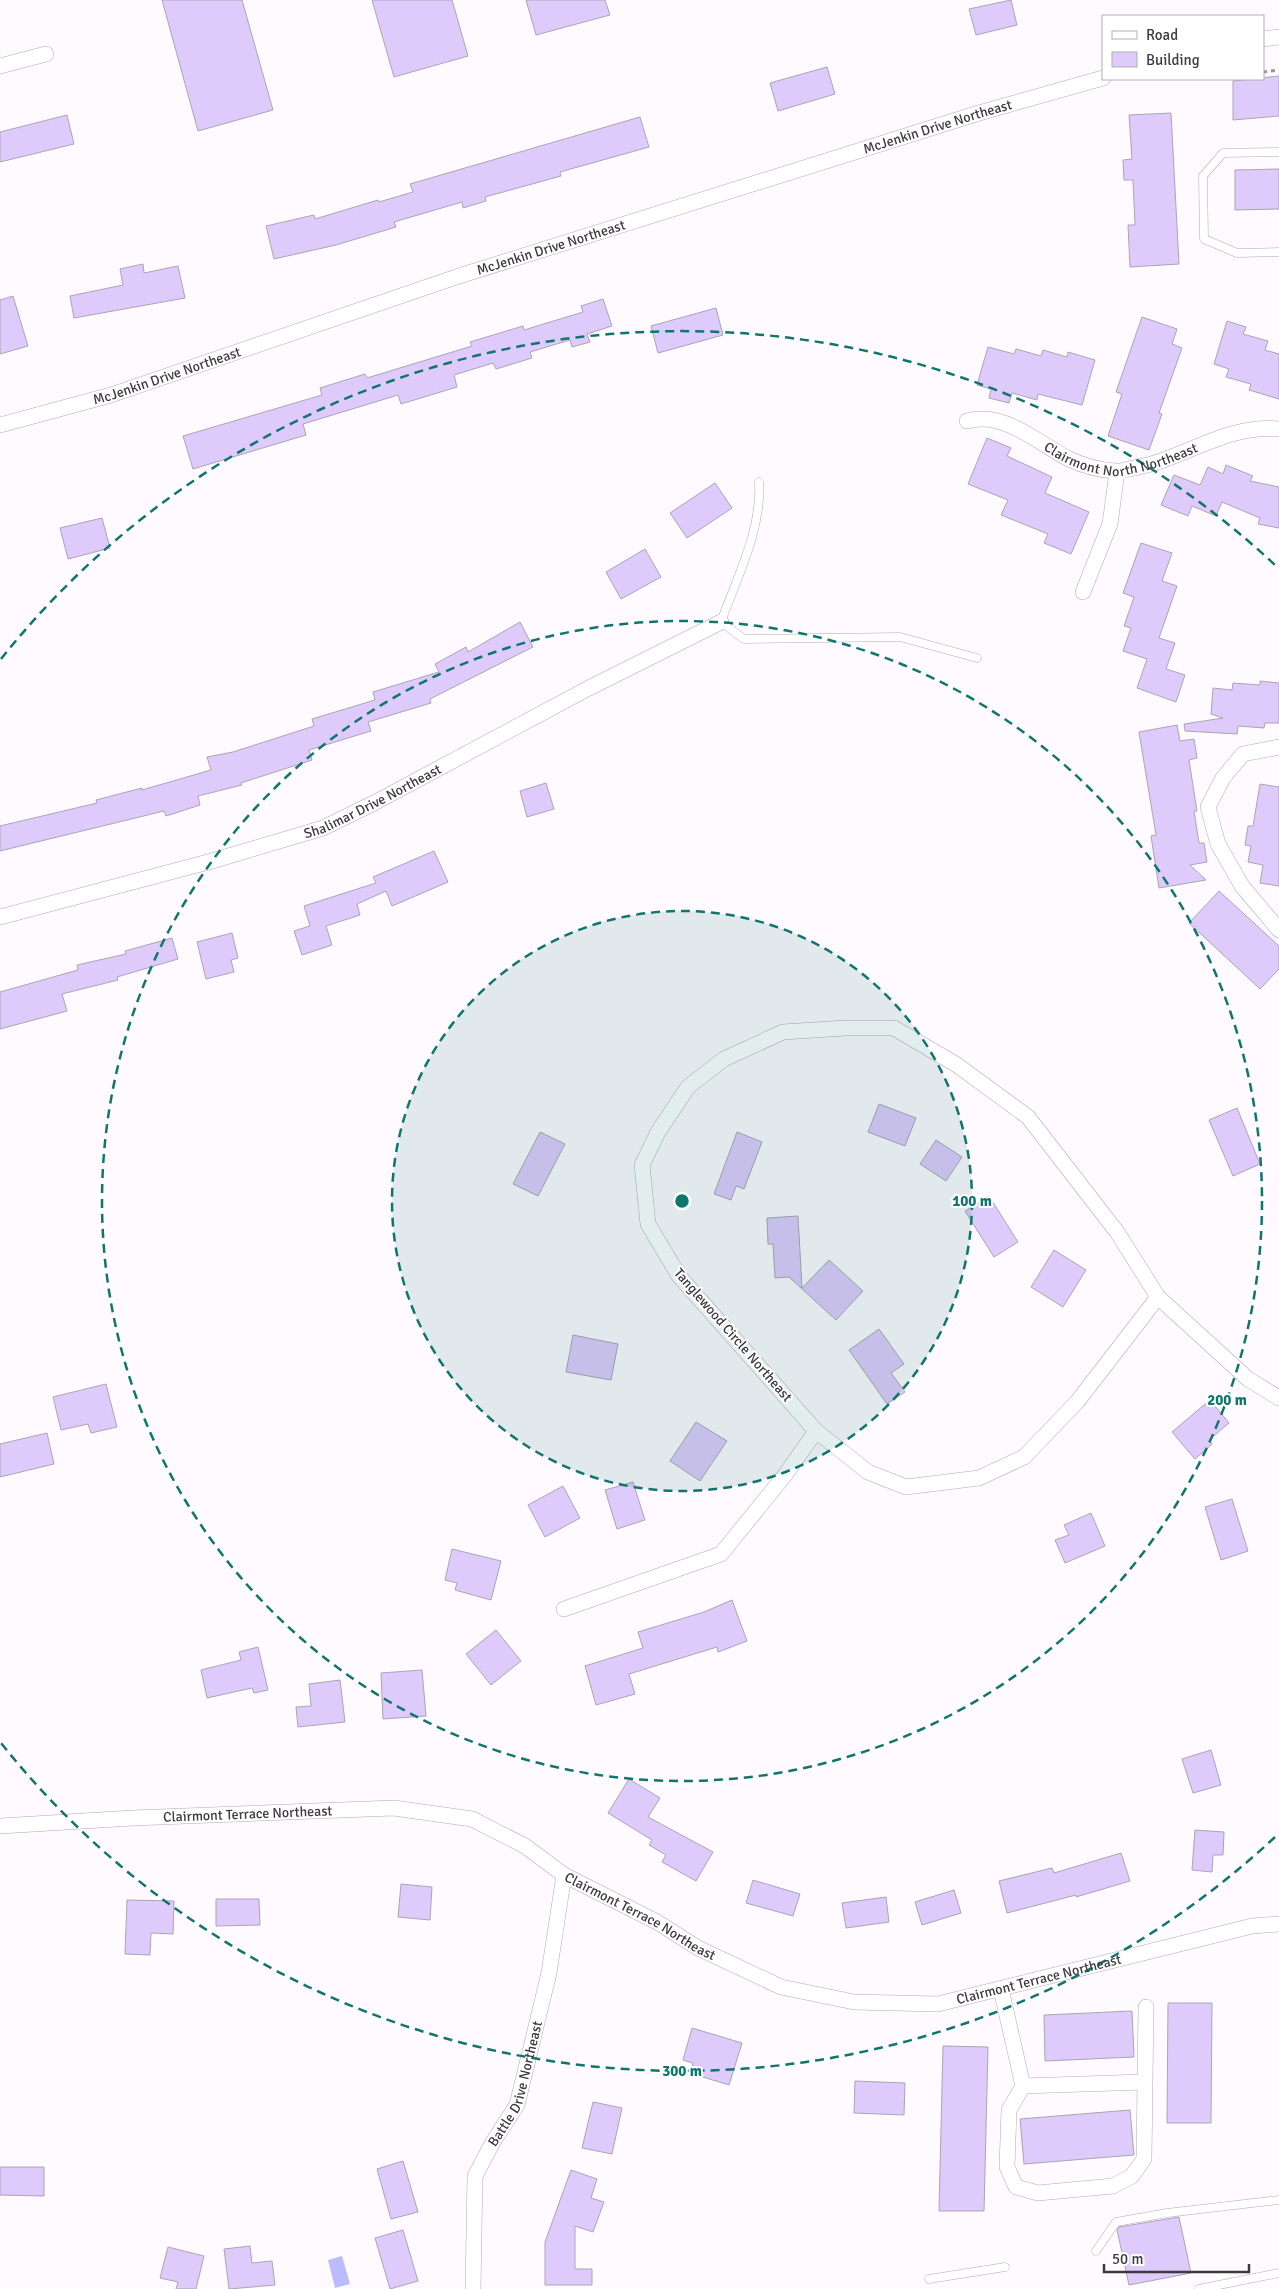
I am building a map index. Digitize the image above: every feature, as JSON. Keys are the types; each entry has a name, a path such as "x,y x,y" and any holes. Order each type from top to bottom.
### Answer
{"street":[{"path":"1264,39 1279,37"},
{"path":"0,66 46,54"},
{"name":"McJenkin Drive Northeast","path":"0,426 111,395 459,276 979,114 1102,78"},
{"name":"Clairmont North Northeast","path":"967,421 978,418 1009,425 1070,460 1117,472 1158,462 1228,433 1242,430 1279,429"},
{"path":"1084,592 1110,524 1117,472"},
{"name":"Shalimar Drive Northeast","path":"0,917 212,861 323,828 374,803 587,689 720,622"},
{"path":"1279,747 1243,754 1223,778 1208,808 1218,844 1242,886 1279,930"},
{"name":"Tanglewood Circle Northeast","path":"1158,1297 1077,1402 1024,1457 979,1478 906,1487 868,1472 816,1431 680,1276 648,1224 642,1165 658,1132 688,1087 724,1059 783,1032 845,1028 894,1028 957,1065 1028,1117 1117,1232 1158,1297 1248,1378 1279,1398"},
{"path":"564,1609 721,1554 785,1475 816,1431"},
{"name":"Clairmont Terrace Northeast","path":"0,1826 133,1818 394,1808 472,1820 525,1846 564,1875 657,1922 698,1948 781,1987 854,2002 938,2004 1001,1990 1252,1926 1279,1924"},
{"name":"Battle Drive Northeast","path":"472,2289 476,2176 493,2142 517,2105 549,1973 564,1875"},
{"path":"1001,1990 1022,2086 1009,2110 1007,2167 1016,2187 1038,2193 1113,2186 1132,2176 1144,2159 1146,2007"},
{"path":"1022,2086 1144,2082"}],"lane":[{"path":"1279,152 1223,154 1203,176 1204,239 1237,253 1279,252"},
{"path":"759,482 760,503 756,523 720,622 744,639 900,637 977,658"},
{"path":"1096,2251 1116,2222 1167,2213 1279,2200"},
{"path":"929,2279 1005,2267"},
{"path":"1199,2289 1279,2273"}],"path":[{"path":"1264,72 1279,70"}],"water":[{"path":"342,2256 350,2284 335,2288 328,2260"}],"building":[{"path":"162,0 242,0 273,110 198,131"},
{"path":"372,0 452,0 468,56 394,77"},
{"path":"526,0 605,0 610,15 536,35"},
{"path":"1011,0 1017,25 976,35 969,9"},
{"path":"827,67 835,94 778,111 770,83"},
{"path":"1279,76 1279,116 1233,120 1233,81 1264,80 1264,78"},
{"path":"1171,113 1179,264 1130,267 1128,225 1135,225 1133,180 1124,180 1123,160 1132,159 1129,115"},
{"path":"67,115 74,144 0,162 0,132"},
{"path":"640,117 649,147 560,172 561,176 485,197 486,201 463,208 462,202 394,222 396,227 336,245 274,259 266,226 314,215 315,219 378,200 379,202 413,192 410,184"},
{"path":"1279,169 1279,209 1235,210 1235,170"},
{"path":"143,264 144,273 178,266 185,298 74,318 70,296 123,285 120,269"},
{"path":"13,296 28,346 0,354 0,300"},
{"path":"603,299 612,326 587,334 590,342 572,347 570,340 530,352 532,358 496,369 493,363 454,375 457,387 401,404 398,395 303,424 306,435 193,469 183,436 322,395 320,388 365,374 367,378 472,346 470,342 523,326 524,330 583,312 581,306"},
{"path":"716,308 723,335 658,353 651,326"},
{"path":"1142,317 1177,329 1172,344 1182,348 1159,413 1162,414 1149,450 1108,436 1122,394 1116,392"},
{"path":"1227,321 1246,327 1243,334 1268,341 1265,350 1279,354 1279,399 1249,390 1251,384 1226,377 1229,369 1214,364"},
{"path":"988,347 1014,354 1016,349 1041,356 1043,350 1067,357 1068,352 1095,360 1082,405 1038,394 1037,400 1012,393 1009,403 989,398 991,389 977,385"},
{"path":"987,438 1011,448 1007,456 1052,477 1045,493 1089,512 1071,554 1044,543 1048,534 1001,515 1008,500 968,484"},
{"path":"1226,465 1253,476 1250,481 1279,487 1279,528 1258,524 1260,518 1222,502 1216,516 1192,506 1188,516 1161,505 1174,475 1200,485 1208,467 1223,474"},
{"path":"715,483 732,508 687,538 670,513"},
{"path":"102,518 110,548 68,559 60,528"},
{"path":"1141,543 1172,553 1162,581 1177,586 1159,638 1175,643 1166,669 1185,675 1176,702 1137,688 1147,659 1123,651 1131,628 1124,626 1134,597 1123,593"},
{"path":"645,549 661,577 621,599 606,572"},
{"path":"520,622 533,647 430,699 431,703 368,722 371,731 309,750 312,760 241,783 242,785 198,796 200,805 166,816 164,811 0,851 0,826 97,803 96,800 142,788 142,790 211,770 207,757 233,752 314,726 312,719 375,700 373,692 439,672 435,664 466,647 468,652"},
{"path":"1260,681 1279,683 1279,723 1265,723 1264,728 1238,726 1237,734 1185,731 1184,724 1223,718 1211,714 1213,688 1232,690 1233,683 1260,685"},
{"path":"1177,725 1180,741 1194,739 1197,758 1189,760 1197,811 1194,811 1199,843 1204,843 1207,862 1190,865 1206,880 1159,888 1151,836 1156,835 1139,732"},
{"path":"546,783 554,809 527,817 520,791"},
{"path":"1260,784 1279,787 1279,886 1260,883 1263,865 1248,862 1251,846 1245,845 1248,826 1253,826"},
{"path":"434,851 448,882 392,906 386,891 357,904 360,915 326,926 332,945 302,955 294,931 310,926 304,906 376,883 373,877"},
{"path":"1219,891 1279,946 1279,969 1260,989 1189,923"},
{"path":"232,933 238,958 231,960 234,972 206,979 197,942"},
{"path":"172,938 178,959 117,977 118,980 62,994 67,1011 0,1029 0,992 78,970 77,965 126,954 125,951"},
{"path":"879,1104 916,1118 905,1146 868,1132"},
{"path":"1237,1108 1260,1164 1233,1176 1209,1120"},
{"path":"540,1132 565,1144 538,1196 513,1184"},
{"path":"737,1132 762,1142 744,1189 736,1186 731,1200 714,1194"},
{"path":"936,1140 962,1157 946,1181 920,1164"},
{"path":"989,1196 1018,1242 994,1257 965,1211"},
{"path":"798,1216 802,1288 829,1260 863,1291 836,1320 789,1277 775,1278 773,1244 768,1244 767,1218"},
{"path":"1054,1250 1086,1270 1063,1307 1031,1287"},
{"path":"879,1329 904,1364 891,1373 905,1392 887,1404 849,1350"},
{"path":"573,1335 618,1344 611,1380 566,1372"},
{"path":"106,1384 117,1427 91,1433 88,1424 61,1430 53,1397"},
{"path":"1210,1400 1229,1423 1209,1440 1212,1444 1195,1459 1172,1432"},
{"path":"696,1422 727,1441 700,1481 670,1461"},
{"path":"47,1433 54,1464 0,1477 0,1444"},
{"path":"633,1482 645,1520 617,1529 605,1490"},
{"path":"563,1486 580,1518 545,1537 528,1505"},
{"path":"1232,1499 1248,1551 1221,1560 1205,1507"},
{"path":"1091,1513 1105,1546 1065,1563 1055,1540 1069,1535 1064,1525"},
{"path":"452,1549 501,1561 491,1600 455,1590 457,1583 445,1580"},
{"path":"732,1600 747,1641 718,1652 717,1647 629,1674 635,1694 596,1705 585,1666 643,1648 638,1632 704,1612"},
{"path":"496,1630 521,1661 491,1685 466,1654"},
{"path":"258,1647 268,1690 254,1693 252,1688 207,1698 201,1670 241,1660 239,1652"},
{"path":"422,1670 426,1716 383,1719 381,1673"},
{"path":"340,1680 345,1722 298,1727 296,1707 311,1706 309,1684"},
{"path":"1211,1750 1221,1785 1193,1793 1182,1759"},
{"path":"629,1779 660,1798 648,1817 713,1852 696,1881 662,1862 666,1855 649,1845 652,1840 608,1813"},
{"path":"1195,1830 1224,1832 1223,1855 1213,1855 1212,1872 1192,1870"},
{"path":"1121,1853 1130,1881 1076,1897 1076,1895 1007,1913 999,1881 1052,1868 1054,1873"},
{"path":"753,1880 800,1894 793,1916 746,1903"},
{"path":"401,1884 432,1887 430,1920 398,1917"},
{"path":"954,1890 961,1913 922,1925 915,1902"},
{"path":"886,1897 889,1922 846,1928 842,1903"},
{"path":"216,1899 259,1899 260,1925 216,1926"},
{"path":"127,1900 174,1901 173,1934 151,1933 150,1955 125,1954"},
{"path":"1168,2003 1212,2003 1211,2123 1167,2123"},
{"path":"1132,2011 1134,2057 1045,2061 1044,2015"},
{"path":"692,2028 742,2043 729,2085 690,2073 693,2063 683,2060"},
{"path":"943,2046 988,2047 984,2211 939,2211"},
{"path":"855,2081 905,2083 904,2115 854,2113"},
{"path":"593,2102 622,2108 612,2154 582,2148"},
{"path":"1130,2110 1134,2155 1024,2164 1020,2119"},
{"path":"403,2161 418,2212 391,2219 377,2169"},
{"path":"0,2167 44,2167 44,2196 0,2195"},
{"path":"571,2170 597,2179 591,2198 604,2202 593,2232 575,2226 575,2269 592,2269 592,2285 545,2285 545,2242"},
{"path":"1179,2217 1191,2273 1129,2285 1117,2230 1119,2227"},
{"path":"403,2230 418,2281 390,2289 375,2238"},
{"path":"250,2246 252,2263 272,2261 275,2285 229,2289 224,2249"},
{"path":"168,2247 204,2256 196,2289 176,2289 178,2282 160,2278"}]}
